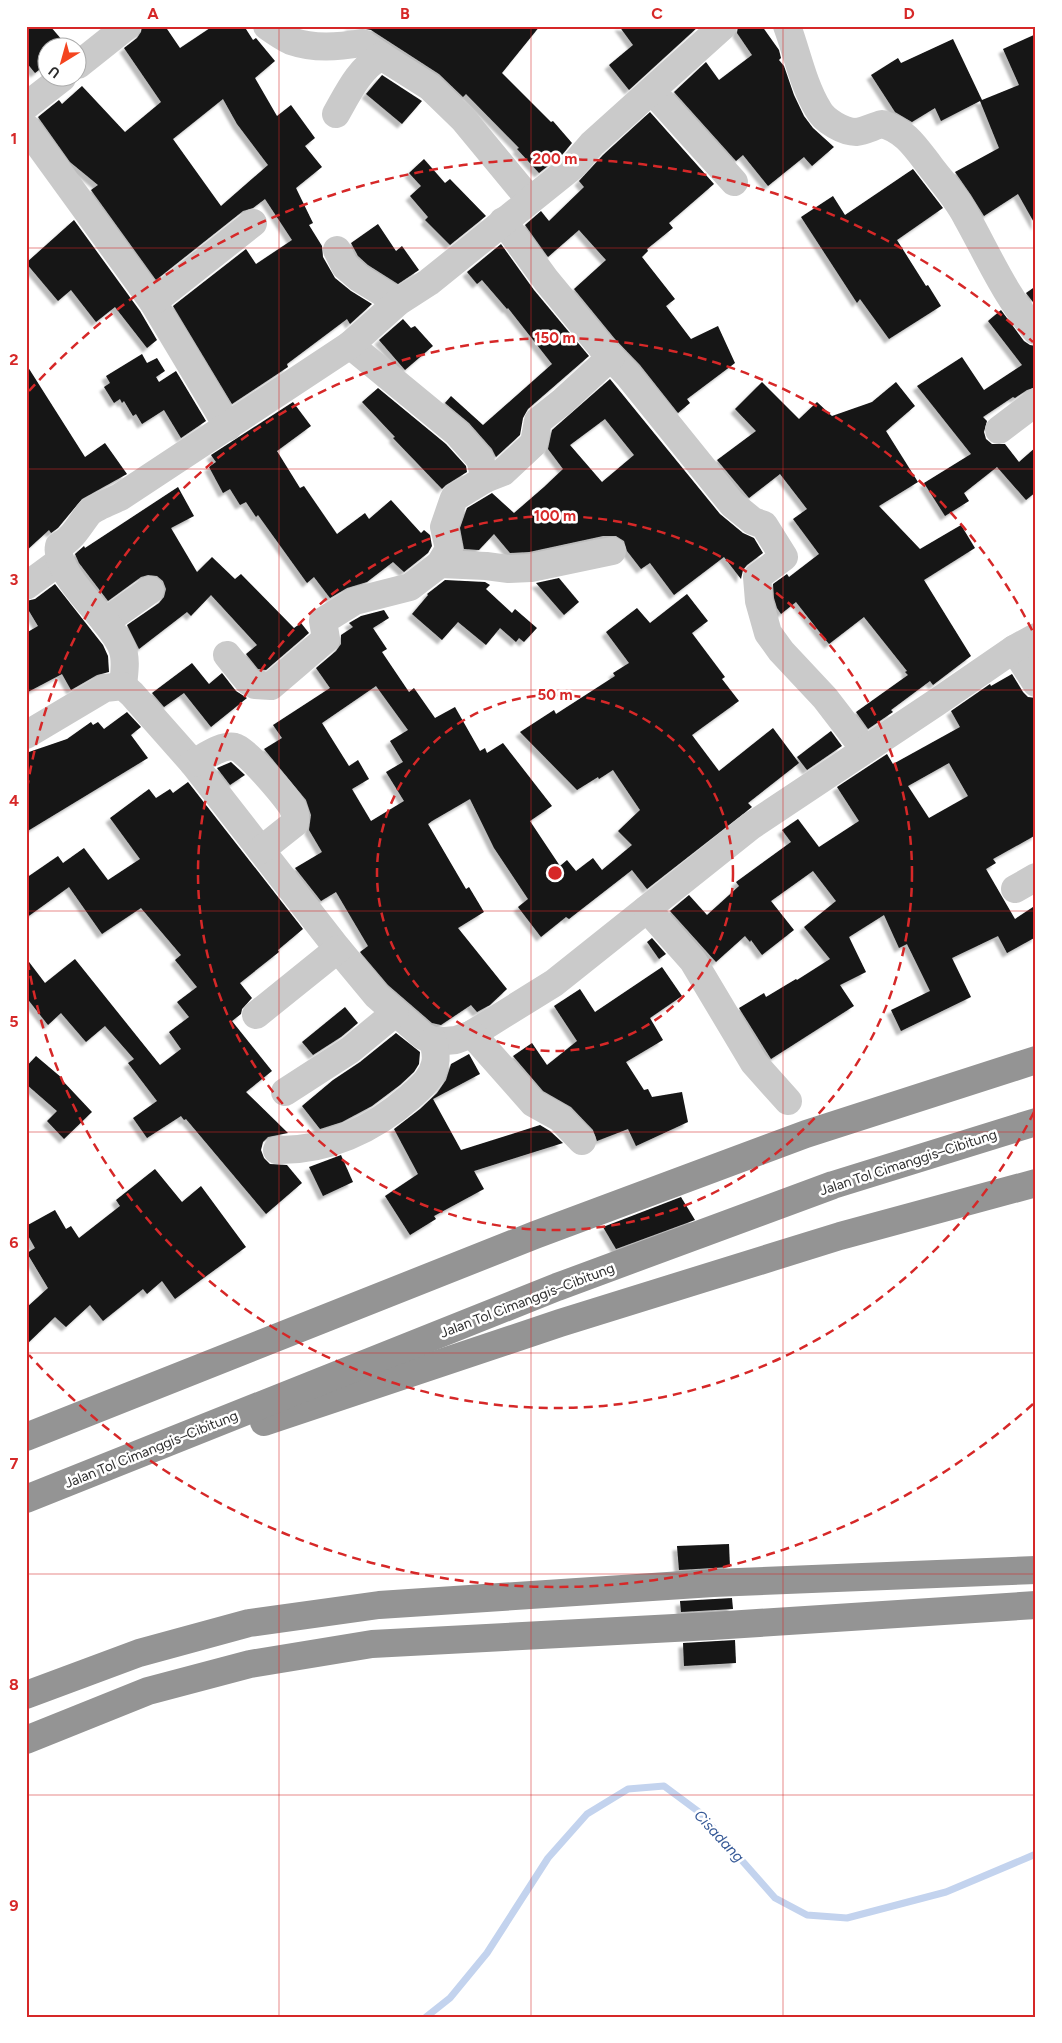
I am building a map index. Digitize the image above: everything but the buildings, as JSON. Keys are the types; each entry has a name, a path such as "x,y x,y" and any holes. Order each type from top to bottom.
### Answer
{"highway":[{"path":"26,1437 536,1235 806,1134 1036,1060"},
{"name":"Jalan Tol Cimanggis–Cibitung","path":"26,1500 557,1287 833,1185 1036,1122"},
{"path":"26,1500 560,1323 840,1236 1036,1183"},
{"path":"26,1695 139,1652 249,1623 379,1605 712,1583 1036,1570"},
{"path":"26,1740 148,1691 250,1664 372,1644 702,1627 1036,1605"}],"street":[{"path":"88,58 127,26"},
{"path":"267,26 290,40 335,48 362,43 430,87 464,120 530,200"},
{"path":"123,686 124,655 119,640 60,561 59,546 77,530 89,512 120,497 350,345 398,302 429,282 573,166 592,144 723,26"},
{"path":"787,26 809,90 823,117 851,132 859,132 882,124 899,131 910,141 966,214 984,253 1019,312 1036,331"},
{"path":"336,114 360,75 371,62 381,56"},
{"path":"26,106 49,88"},
{"path":"652,91 734,182"},
{"path":"26,127 153,302 228,427"},
{"path":"503,221 546,280 732,504 753,521 764,525 784,557 757,577 759,602 768,633 781,651 825,698 865,750"},
{"path":"153,302 253,223"},
{"path":"337,250 345,266 359,278 398,302"},
{"path":"350,345 458,433 480,459 485,479"},
{"path":"227,655 248,681 255,685 271,686 326,638 323,621 355,601 410,587 440,564 449,549 444,527 454,498 485,479 503,472 534,443 538,421 611,357"},
{"path":"999,430 1036,402"},
{"path":"440,564 508,569 531,568 612,550"},
{"path":"26,586 60,561"},
{"path":"105,622 150,590"},
{"path":"26,734 105,688 123,686 193,763 377,996 412,1029 433,1041 456,1040 472,1034 554,984 751,826 1025,643 1036,683"},
{"path":"193,763 226,747 239,748 253,761 291,805 296,815 295,823 261,850"},
{"path":"648,909 693,961 754,1063 788,1101"},
{"path":"256,1015 338,949"},
{"path":"285,1092 350,1050 395,1013"},
{"path":"472,1034 533,1103 560,1118 582,1141"},
{"path":"276,1150 298,1150 341,1140 376,1124 400,1106 429,1078 436,1062 433,1041"}],"waterway":[{"name":"Cisadang","path":"426,2017 450,1998 487,1953 548,1858 587,1814 628,1789 664,1786 699,1812 775,1898 807,1915 847,1918 946,1892 1036,1854"}]}
